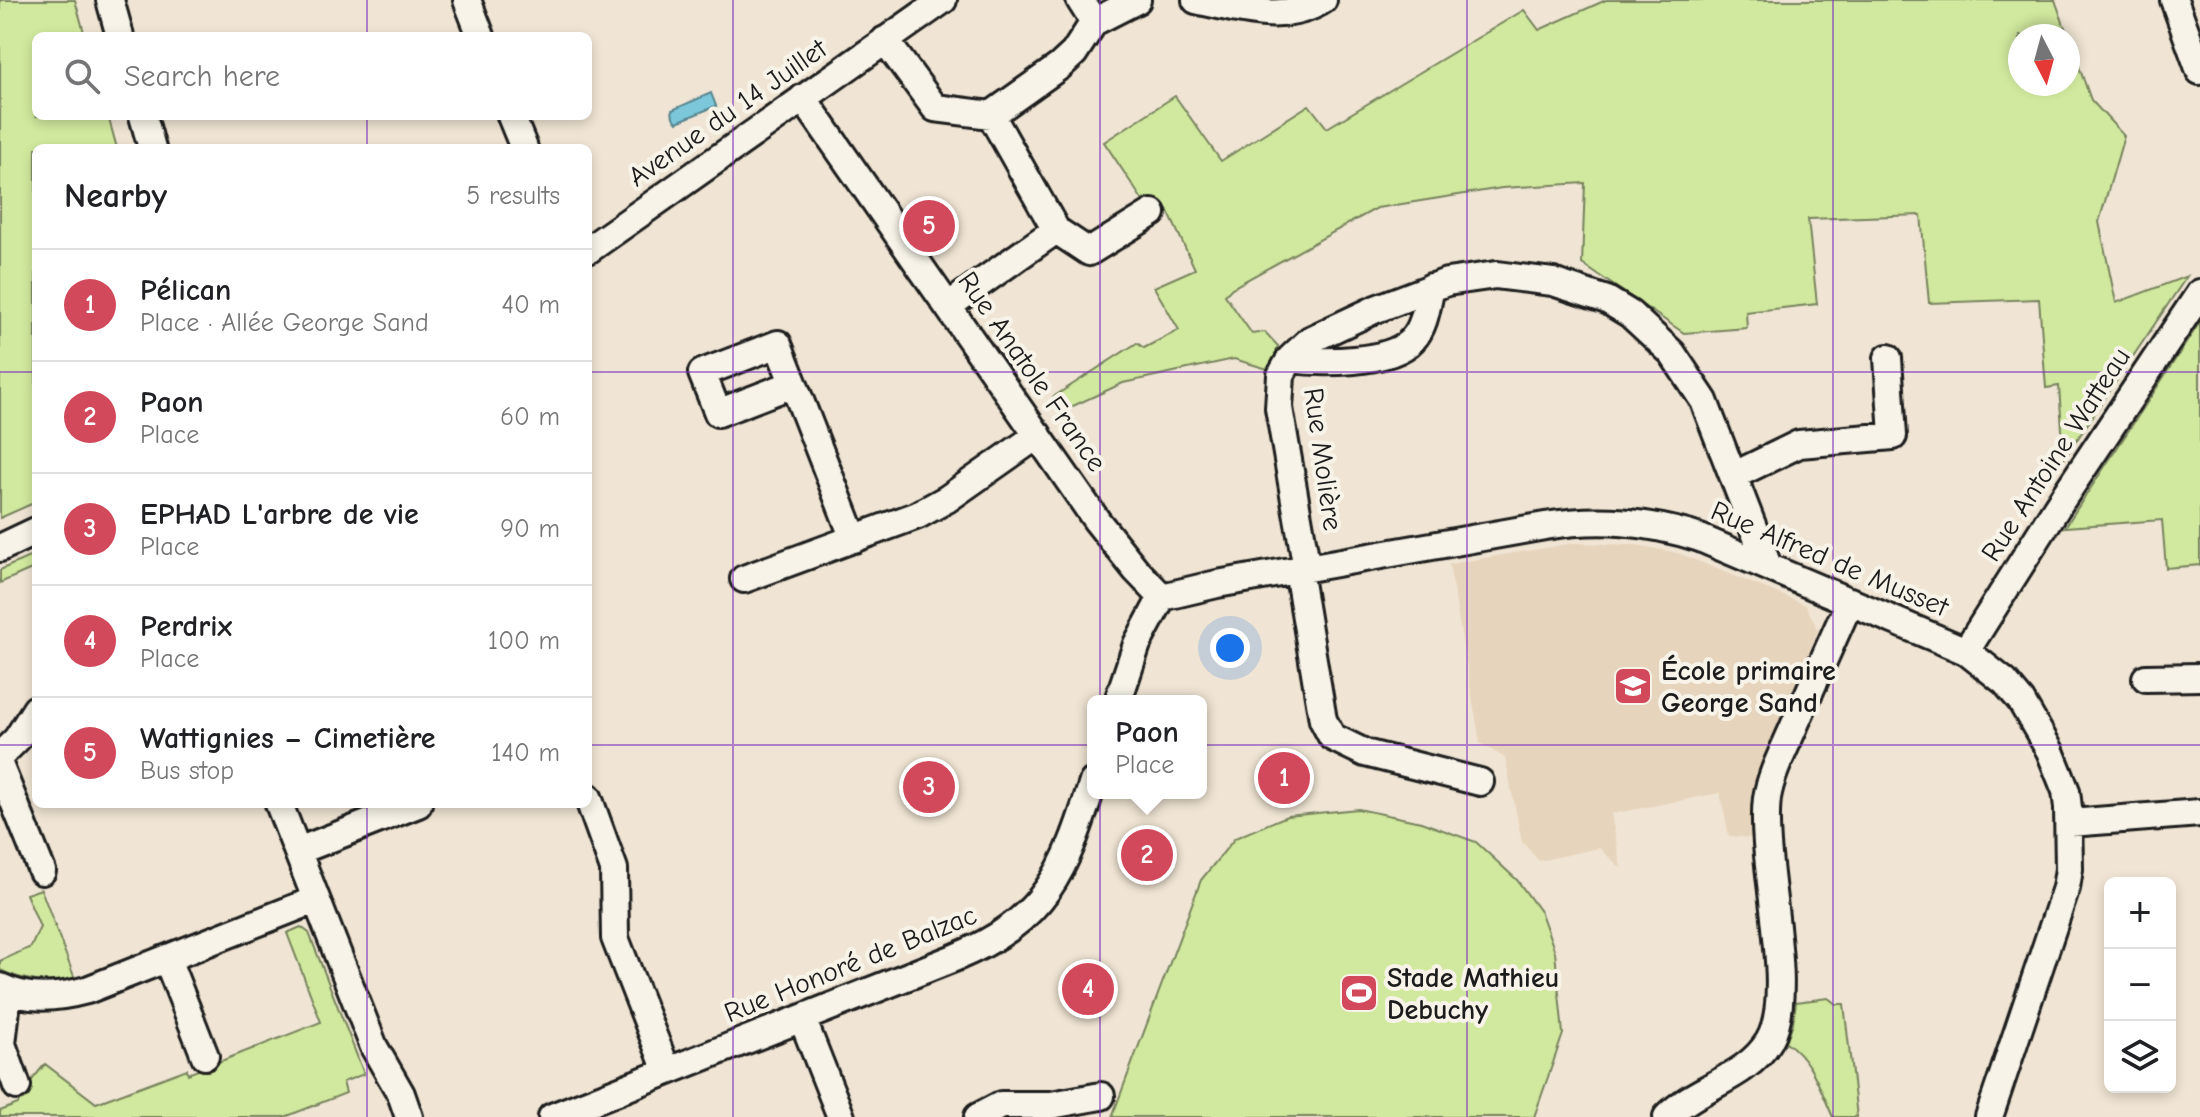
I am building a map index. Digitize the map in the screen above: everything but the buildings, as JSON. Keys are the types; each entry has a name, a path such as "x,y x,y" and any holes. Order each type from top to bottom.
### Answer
{"street":[{"path":"110,0 119,32"},
{"path":"467,0 479,32"},
{"name":"Avenue du 14 Juillet","path":"592,247 943,0"},
{"path":"1080,0 1094,22"},
{"path":"885,40 935,108 991,115 1060,66 1074,53 1094,22 1137,0"},
{"path":"1196,0 1248,11 1290,14 1308,9 1323,0"},
{"path":"2174,0 2200,71"},
{"name":"Rue Anatole France","path":"803,98 1120,551 1162,597"},
{"path":"991,115 1056,230 1089,252 1152,213"},
{"path":"144,120 151,144"},
{"path":"513,120 522,144"},
{"path":"948,306 1056,230"},
{"name":"Rue Molière","path":"1480,782 1365,753 1332,737 1323,720 1279,408 1281,375 1299,348 1327,330 1431,287 1477,276 1533,278 1592,294 1630,314 1652,332 1686,371 1704,401 1768,566"},
{"name":"Rue Molière","path":"1290,359 1313,362 1348,360 1405,346 1420,328 1431,287"},
{"name":"Rue Antoine Watteau","path":"1966,651 2057,507 2200,293"},
{"path":"1735,475 1799,444 1893,436 1888,358"},
{"path":"793,384 854,539"},
{"path":"744,579 934,507 1038,435"},
{"name":"Rue Alfred de Musset","path":"1162,597 1545,526 1603,520 1662,526 1700,538 1966,651 2005,682 2034,723 2050,751 2066,791 2070,823 2066,888 1989,1117"},
{"path":"0,548 32,533"},
{"path":"1120,695 1137,644 1162,597"},
{"path":"1667,1117 1696,1094 1729,1077 1754,1059 1771,1038 1776,1025 1779,981 1766,830 1767,795 1850,601"},
{"path":"2146,678 2200,677"},
{"path":"0,756 17,739 32,715"},
{"path":"0,767 42,871"},
{"name":"Rue Honoré de Balzac","path":"552,1117 985,945 1004,934 1036,905 1058,876 1073,845 1088,799"},
{"path":"281,808 374,1047 401,1094 409,1117"},
{"path":"298,851 408,808"},
{"path":"592,808 614,869 615,938 667,1071"},
{"path":"2070,823 2200,813"},
{"path":"17,1086 2,1044 4,989 32,997 64,996 87,990 315,900"},
{"path":"167,959 205,1056"},
{"path":"802,1018 841,1117"},
{"path":"978,1117 1001,1105 1051,1105 1101,1096"}],"shaded area":[{"name":"École primaire George Sand","path":"1574,543 1636,545 1678,553 1806,605 1818,630 1759,776 1752,806 1752,838 1729,836 1720,793 1611,814 1621,868 1599,848 1539,861 1522,842 1505,758 1480,743 1449,564"}],"green space":[{"path":"0,0 75,0 84,32 32,32 32,120 109,120 116,144 32,144 32,504 0,518"},
{"path":"1606,0 2055,0 2064,24 2008,24 2008,96 2080,96 2080,69 2091,100 2124,136 2099,222 2116,303 2187,276 2064,459 2059,386 2046,388 2039,299 1929,303 1921,215 1808,219 1817,304 1746,312 1747,328 1684,333 1582,264 1585,183 1502,188 1377,208 1232,288 1225,295 1252,334 1265,332 1278,346 1271,370 1234,359 1123,383 1060,412 1053,397 1137,343 1144,348 1179,330 1154,287 1195,269 1167,209 1143,201 1104,142 1175,96 1221,161 1309,105 1327,128 1524,10 1539,30"},
{"path":"2200,322 2200,565 2166,568 2162,520 2065,527"},
{"path":"32,556 32,569 0,583 0,570"},
{"name":"Stade Mathieu Debuchy","path":"1358,809 1421,822 1476,842 1517,880 1541,913 1555,952 1563,1034 1534,1117 1112,1117 1201,880 1235,838 1287,816"},
{"path":"41,889 75,979 37,981 0,970 0,961 31,947 40,927 26,894"},
{"path":"301,927 309,933 364,1074 343,1082 346,1093 285,1117 0,1117 0,1111 18,1104 23,1091 45,1064 96,1103 187,1069 188,1074 321,1022 287,933"},
{"path":"1828,998 1836,1004 1844,1004 1857,1117 1833,1117 1809,1066 1786,1042 1796,1002"}],"water":[{"path":"711,93 716,106 677,122 673,117 672,110"}],"place":[{"name":"Wattignies – Cimetière","path":"929,226"},
{"name":"École primaire George Sand","path":"1633,686"},
{"name":"Pélican","path":"1284,778"},
{"name":"EPHAD L'arbre de vie","path":"929,787"},
{"name":"Paon","path":"1147,855"},
{"name":"Perdrix","path":"1088,989"},
{"name":"Stade Mathieu Debuchy","path":"1359,993"}]}
